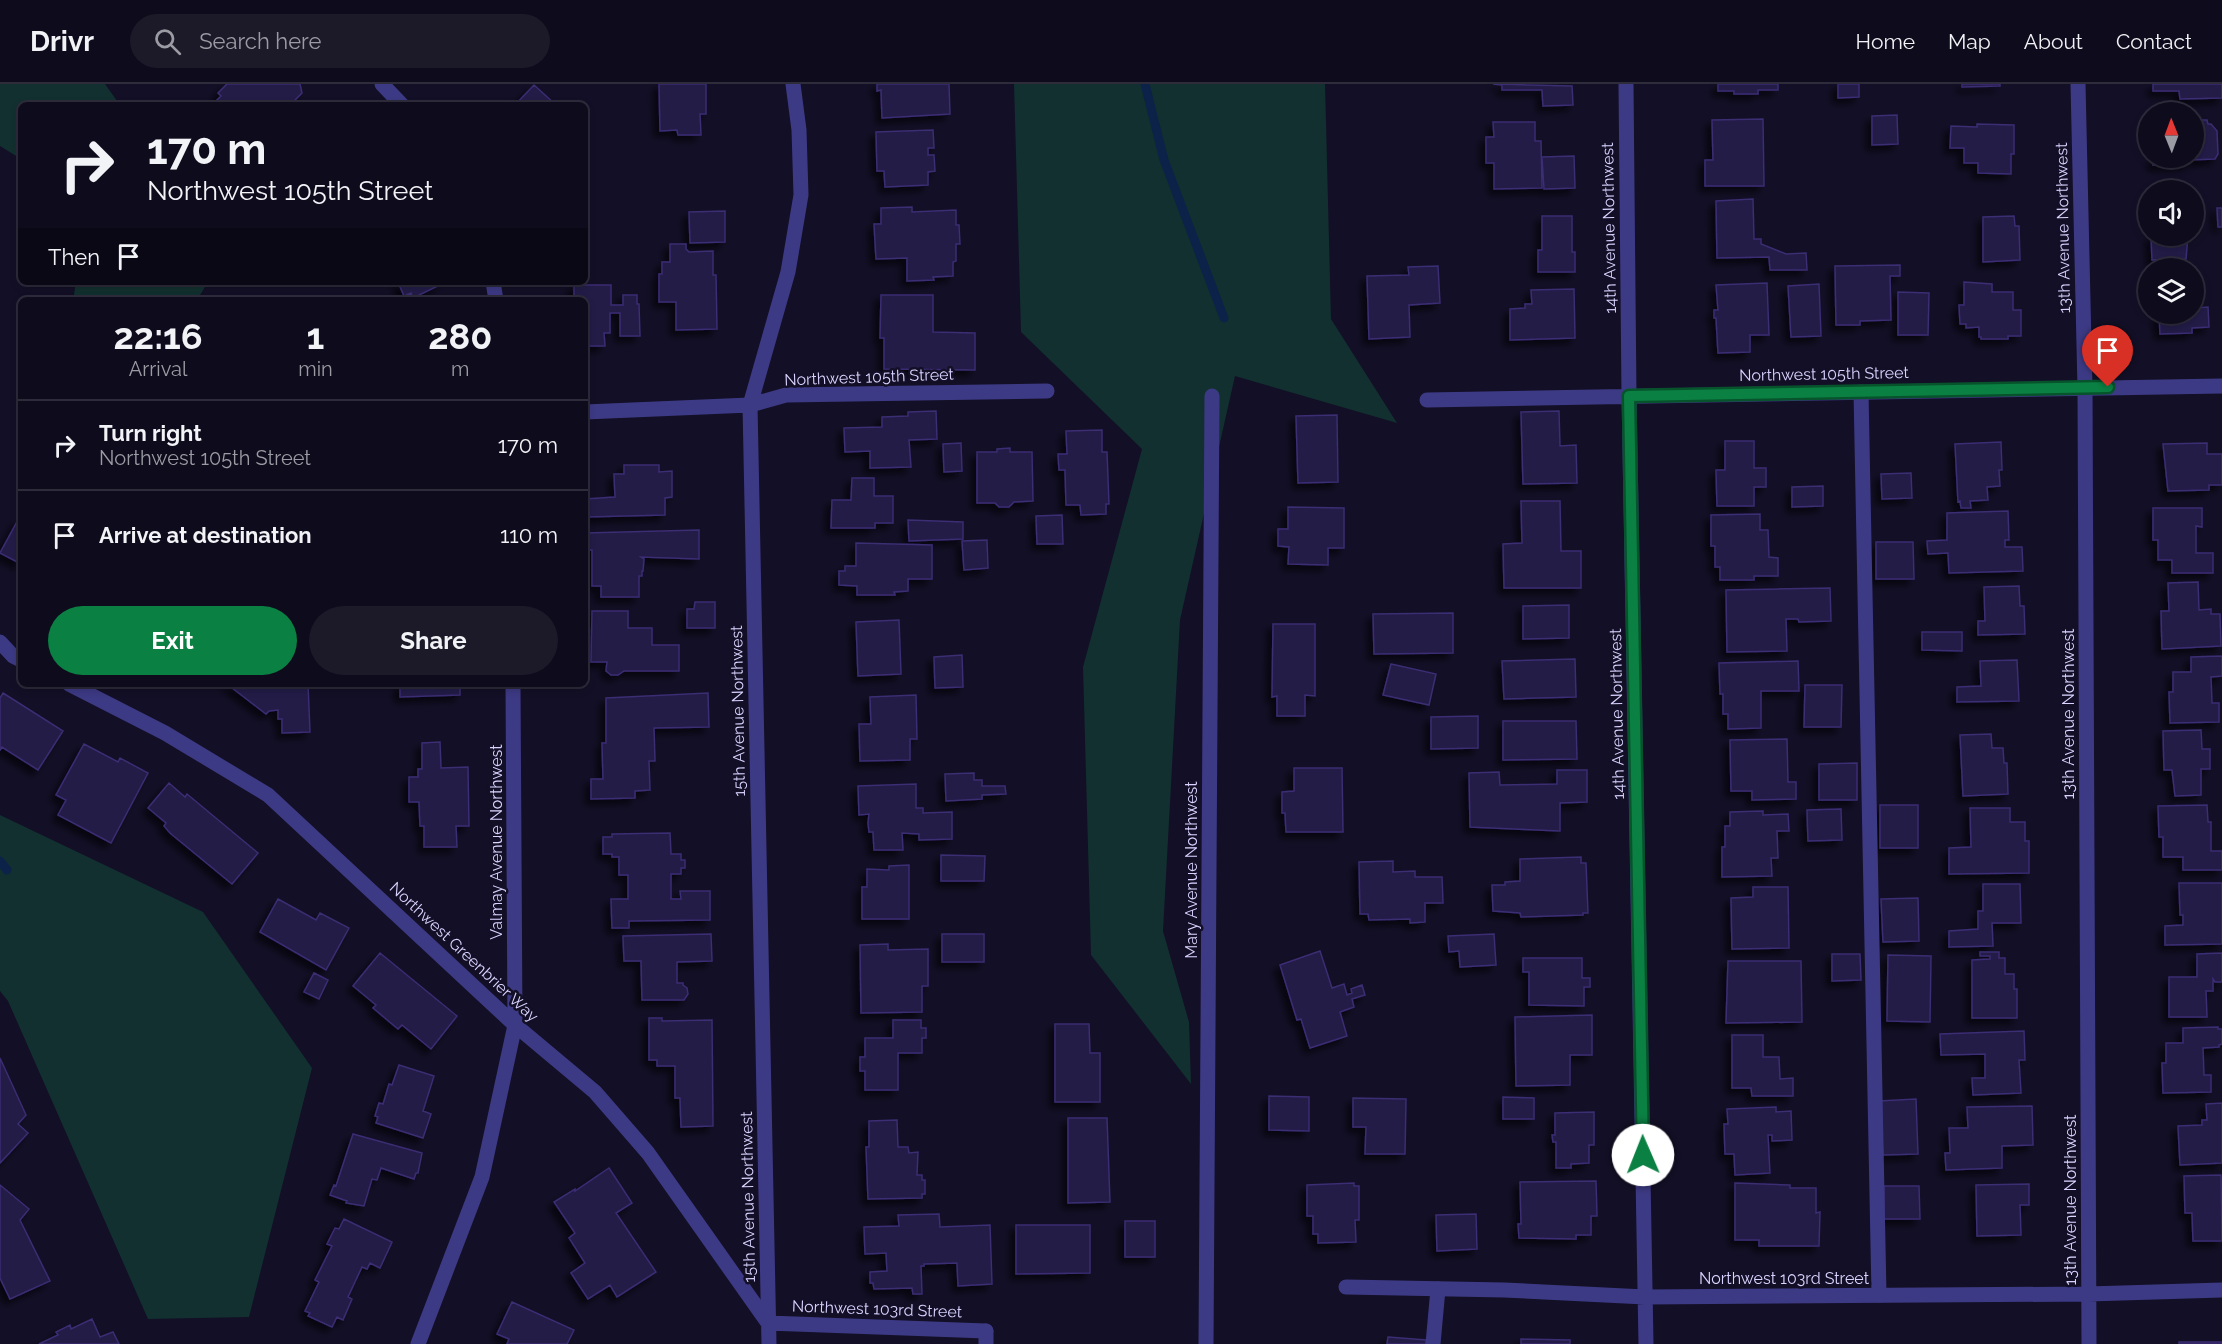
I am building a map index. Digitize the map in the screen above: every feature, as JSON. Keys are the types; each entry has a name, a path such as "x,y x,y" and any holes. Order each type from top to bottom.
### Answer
{"street":[{"path":"382,84 399,102"},
{"name":"15th Avenue Northwest","path":"769,1344 750,405 788,272 801,195 799,130 793,84"},
{"name":"14th Avenue Northwest","path":"1626,84 1629,396 1646,1344"},
{"name":"13th Avenue Northwest","path":"2078,84 2085,388 2089,1344"},
{"name":"Northwest 105th Street","path":"1427,400 2222,386"},
{"name":"Northwest 105th Street","path":"588,412 750,405 786,395 1047,391"},
{"path":"1861,392 1879,1295"},
{"name":"Mary Avenue Northwest","path":"1206,1344 1212,396"},
{"path":"0,642 18,658"},
{"name":"Northwest Greenbrier Way","path":"75,687 165,733 268,795 515,1025 595,1092 648,1153 768,1323"},
{"name":"Valmay Avenue Northwest","path":"418,1344 482,1177 515,1025 513,687"},
{"name":"Northwest 103rd Street","path":"1346,1287 1645,1297 2088,1294 2222,1290"},
{"path":"1433,1344 1438,1289"},
{"name":"Northwest 103rd Street","path":"768,1323 986,1338"}],"green space":[{"path":"0,84 105,84 118,102 18,102 18,157 0,146"},
{"path":"1014,84 1325,84 1331,319 1397,423 1235,376 1180,620 1163,931 1189,1022 1191,1084 1091,955 1083,667 1142,449 1021,332"},
{"path":"76,285 206,285 199,297 76,297"},
{"path":"0,815 203,912 312,1068 249,1317 148,1319 8,1001 0,991"}],"building":[{"path":"227,84 300,84 302,93 293,102 219,102 217,100 221,96 218,93"},
{"path":"659,84 706,84 706,114 700,114 701,135 678,135 677,130 660,131"},
{"path":"877,84 949,84 950,114 882,118 881,90 877,91"},
{"path":"1493,84 1572,86 1573,105 1543,106 1542,90 1502,90 1502,85"},
{"path":"1718,84 1778,84 1778,90 1758,90 1758,94 1734,94 1734,91 1718,91"},
{"path":"1838,84 1859,84 1859,97 1838,98"},
{"path":"1962,84 2000,84 2000,86 1962,87"},
{"path":"2153,84 2222,84 2222,98 2180,99 2179,91 2153,91"},
{"path":"534,85 553,102 518,102"},
{"path":"1897,115 1898,144 1872,145 1872,116"},
{"path":"1763,119 1764,186 1705,186 1705,160 1713,160 1712,120"},
{"path":"2204,120 2207,120 2208,124 2211,124 2217,131 2218,154 2215,159 2204,159"},
{"path":"1493,122 1535,122 1535,141 1541,141 1542,188 1494,189 1494,163 1486,163 1486,137 1494,137"},
{"path":"1977,124 2014,125 2011,174 1978,173 1978,163 1964,163 1964,148 1950,148 1951,126 1977,127"},
{"path":"933,130 934,148 928,148 928,155 934,155 935,171 928,172 928,185 885,187 884,171 877,171 876,132"},
{"path":"1574,156 1575,188 1544,189 1542,157"},
{"path":"1753,199 1754,239 1761,239 1761,244 1786,254 1806,253 1807,270 1770,270 1769,257 1717,258 1716,201"},
{"path":"912,207 912,212 956,210 960,244 956,244 953,276 933,277 934,280 907,281 907,258 876,259 874,224 881,224 881,208"},
{"path":"2217,208 2222,208 2222,227 2218,227"},
{"path":"725,211 725,242 690,243 689,212"},
{"path":"1542,216 1572,216 1572,252 1575,252 1575,272 1538,272 1538,250 1542,250"},
{"path":"2014,216 2015,226 2019,226 2020,260 1983,262 1983,217"},
{"path":"670,244 686,244 689,252 713,251 717,329 676,330 676,302 659,302 659,274 662,274 662,262 670,262"},
{"path":"2151,246 2187,246 2186,258 2152,258"},
{"path":"1900,265 1900,276 1890,276 1891,320 1860,321 1860,325 1836,325 1835,266"},
{"path":"1438,266 1440,303 1409,305 1410,337 1369,339 1367,276 1409,275 1408,267"},
{"path":"1964,282 1992,284 1992,292 2013,292 2013,310 2021,310 2021,336 2008,336 2008,339 1981,339 1979,327 1966,328 1966,324 1960,324 1959,305 1964,305"},
{"path":"1767,283 1769,335 1750,335 1750,352 1718,353 1716,318 1714,318 1714,310 1718,310 1716,285"},
{"path":"1819,284 1821,336 1791,337 1788,286"},
{"path":"399,285 440,285 415,297 411,293 404,296"},
{"path":"574,285 611,285 611,305 623,305 623,295 637,295 640,336 620,336 620,313 610,313 610,333 604,333 605,346 588,346 588,297 574,297"},
{"path":"1574,289 1575,338 1510,340 1510,309 1525,308 1525,304 1532,304 1531,290"},
{"path":"1898,292 1929,293 1928,335 1898,335"},
{"path":"881,295 933,295 933,332 975,333 975,370 884,369 884,338 880,338"},
{"path":"2204,307 2208,307 2209,327 2192,328 2192,333 2160,334 2160,324 2204,324"},
{"path":"936,411 937,439 909,440 911,467 870,468 870,451 845,452 844,428 882,427 882,417 908,416 908,412"},
{"path":"1559,411 1560,446 1576,445 1577,483 1523,484 1521,412"},
{"path":"1337,415 1338,482 1298,483 1296,416"},
{"path":"1102,430 1102,452 1107,452 1109,504 1106,504 1106,514 1081,515 1080,505 1066,505 1065,470 1059,470 1058,454 1067,454 1066,431"},
{"path":"1725,441 1754,441 1754,468 1766,468 1766,487 1754,487 1754,506 1717,506 1716,470 1725,470"},
{"path":"2001,442 2000,486 1987,487 1988,500 1970,501 1971,508 1961,508 1960,501 1958,502 1955,444"},
{"path":"961,443 962,471 944,472 943,444"},
{"path":"2207,443 2207,454 2222,454 2222,485 2209,485 2209,490 2168,491 2163,444"},
{"path":"1010,448 1010,452 1032,452 1033,501 1014,502 1009,507 999,507 995,503 977,503 977,452 997,452 997,449"},
{"path":"624,465 659,465 659,472 672,471 672,497 665,498 665,515 588,517 588,499 615,497 614,474 624,474"},
{"path":"1911,473 1912,498 1882,499 1881,474"},
{"path":"852,478 874,478 874,496 893,496 893,523 875,523 875,528 831,528 832,500 851,500"},
{"path":"1823,486 1823,506 1792,507 1792,487"},
{"path":"1521,501 1560,501 1561,551 1581,551 1581,588 1504,588 1503,544 1522,543"},
{"path":"1288,507 1344,508 1344,548 1328,548 1328,565 1288,564 1289,547 1278,546 1278,529 1288,529"},
{"path":"2153,508 2202,508 2202,527 2196,526 2196,553 2213,553 2213,573 2172,573 2172,560 2158,560 2158,540 2153,540"},
{"path":"2008,511 2009,540 2005,540 2005,547 2022,547 2023,571 1949,573 1948,553 1928,554 1927,541 1947,540 1947,513"},
{"path":"1760,514 1760,530 1768,530 1769,557 1778,558 1778,576 1754,576 1754,580 1720,580 1720,567 1715,567 1715,546 1711,546 1711,515"},
{"path":"1062,515 1063,544 1037,544 1036,516"},
{"path":"18,520 18,562 0,553"},
{"path":"908,520 963,522 963,539 909,541"},
{"path":"699,530 699,559 641,557 644,559 642,576 639,576 639,597 601,597 601,586 592,586 592,550 588,550 588,533"},
{"path":"987,540 988,568 964,570 962,541"},
{"path":"1876,542 1913,542 1914,579 1876,579"},
{"path":"856,543 932,545 932,579 908,579 908,591 894,592 895,595 857,595 857,586 839,585 839,571 845,571 845,566 856,566"},
{"path":"2198,582 2199,610 2211,609 2211,614 2220,614 2221,646 2162,649 2161,611 2169,611 2168,583"},
{"path":"2019,586 2020,606 2024,606 2025,634 1978,635 1978,621 1985,621 1984,587"},
{"path":"1830,588 1831,621 1799,622 1798,619 1786,619 1787,651 1727,652 1726,590"},
{"path":"695,602 715,602 715,628 687,628 687,609 694,609"},
{"path":"1569,605 1569,638 1523,639 1523,606"},
{"path":"592,611 628,611 628,628 652,628 652,645 679,645 679,671 624,671 618,675 611,675 606,671 607,662 591,662"},
{"path":"1453,613 1453,653 1374,654 1373,614"},
{"path":"899,620 901,674 858,676 856,622"},
{"path":"1273,624 1315,624 1315,696 1305,695 1305,716 1277,716 1277,696 1272,697"},
{"path":"1922,632 1962,632 1962,651 1922,650"},
{"path":"962,655 963,687 935,688 934,657"},
{"path":"2222,656 2222,676 2211,677 2212,703 2219,703 2219,722 2170,723 2169,692 2173,692 2173,672 2191,672 2191,657"},
{"path":"1575,659 1576,697 1504,699 1502,661"},
{"path":"2017,660 2019,701 1957,702 1957,687 1981,686 1980,661"},
{"path":"1798,661 1799,691 1761,691 1761,728 1728,729 1728,714 1723,714 1723,694 1720,694 1719,663"},
{"path":"1391,664 1436,674 1429,705 1383,695"},
{"path":"1805,685 1842,685 1841,727 1804,727"},
{"path":"231,687 308,687 310,732 282,733 282,719 278,719 278,710 269,711 266,714"},
{"path":"400,687 460,687 460,695 400,697"},
{"path":"3,693 63,731 38,770 2,747 0,750 0,698"},
{"path":"708,693 709,727 654,728 655,761 649,761 650,790 635,791 635,798 591,799 591,779 603,779 602,743 606,743 606,698"},
{"path":"916,695 917,739 910,739 910,760 860,761 859,724 871,724 870,697"},
{"path":"1478,716 1478,748 1431,749 1431,717"},
{"path":"1503,721 1576,721 1577,759 1503,760"},
{"path":"2201,730 2202,749 2210,749 2210,769 2201,769 2201,795 2175,796 2172,770 2164,770 2163,731"},
{"path":"1991,734 1992,748 2003,748 2004,763 2007,763 2008,794 1963,796 1960,735"},
{"path":"1787,739 1788,782 1796,782 1796,799 1752,800 1752,791 1731,791 1730,740"},
{"path":"440,742 441,768 468,767 469,826 456,826 457,847 424,847 424,826 420,826 419,802 409,802 409,777 418,777 418,769 422,769 422,743"},
{"path":"84,744 118,762 120,758 148,773 111,843 58,815 66,800 56,795"},
{"path":"1857,763 1857,800 1819,800 1819,764"},
{"path":"1294,768 1342,768 1343,832 1286,832 1285,813 1282,813 1282,792 1294,791"},
{"path":"1557,770 1587,770 1587,802 1560,803 1560,831 1470,827 1469,773 1499,772 1500,785 1557,784"},
{"path":"974,773 974,780 982,780 982,786 1005,786 1006,794 982,795 982,799 946,801 945,774"},
{"path":"169,783 185,797 187,794 258,853 232,884 170,833 164,826 166,823 148,808"},
{"path":"916,784 916,808 923,808 923,813 952,812 952,839 919,840 919,834 902,833 903,850 874,850 873,832 869,832 869,814 859,815 858,786"},
{"path":"1880,805 1918,805 1918,848 1880,848"},
{"path":"2207,805 2208,822 2211,822 2211,851 2222,851 2222,870 2183,870 2183,857 2163,857 2163,837 2159,837 2158,806"},
{"path":"1970,808 2010,808 2010,822 2025,822 2025,841 2029,841 2029,873 1949,874 1949,848 1971,847"},
{"path":"1841,809 1842,840 1808,841 1807,810"},
{"path":"1763,811 1763,815 1788,814 1789,831 1777,831 1778,858 1771,858 1772,876 1722,877 1722,847 1725,847 1725,826 1730,826 1730,812"},
{"path":"670,833 671,854 681,854 681,860 685,860 685,868 681,868 681,874 671,874 671,899 681,899 680,891 710,891 710,920 629,921 629,928 612,928 611,899 628,899 628,875 619,875 619,857 603,854 603,837 612,837 612,834"},
{"path":"941,855 985,856 984,881 941,881"},
{"path":"1581,857 1581,863 1586,863 1588,913 1521,917 1520,913 1493,911 1492,885 1505,885 1505,882 1520,881 1520,859"},
{"path":"1393,861 1393,872 1415,871 1415,877 1442,877 1443,903 1425,903 1425,922 1410,923 1410,919 1369,920 1368,914 1360,914 1359,862"},
{"path":"909,865 909,919 862,919 862,887 867,887 867,869 889,870 889,866"},
{"path":"2179,883 2222,883 2222,944 2165,945 2165,926 2183,925 2183,915 2180,915"},
{"path":"1983,884 2020,884 2021,923 1992,923 1993,946 1949,947 1949,931 1978,929 1978,911 1983,911"},
{"path":"1753,887 1788,887 1789,948 1732,949 1731,898 1753,897"},
{"path":"1918,898 1919,941 1883,942 1881,899"},
{"path":"278,899 316,920 320,913 349,928 326,970 260,932"},
{"path":"711,934 712,961 677,962 677,983 683,983 687,988 688,994 684,1000 642,1000 641,961 624,961 623,936"},
{"path":"942,934 984,934 984,962 942,962"},
{"path":"1494,934 1496,965 1460,967 1459,951 1449,952 1448,936"},
{"path":"888,944 888,950 928,949 928,986 922,986 922,1012 861,1013 860,945"},
{"path":"1320,951 1332,988 1344,984 1347,995 1352,993 1351,989 1362,985 1365,995 1352,999 1354,1007 1340,1012 1347,1036 1310,1048 1301,1019 1297,1020 1280,965"},
{"path":"1980,952 1999,952 1999,958 2005,958 2005,974 2014,974 2014,989 2017,989 2017,1018 1972,1018 1972,960 1990,959 1990,956 1980,956"},
{"path":"380,953 457,1016 431,1049 402,1025 398,1029 373,1008 376,1005 353,986"},
{"path":"2222,953 2222,982 2215,982 2213,979 2213,991 2206,991 2207,1017 2169,1017 2169,977 2197,977 2197,954"},
{"path":"1832,954 1860,954 1861,980 1832,981"},
{"path":"1888,955 1931,956 1930,1022 1887,1021"},
{"path":"1523,958 1582,958 1582,978 1590,978 1590,987 1584,987 1584,1006 1529,1005 1529,972 1523,972"},
{"path":"1728,961 1801,961 1802,1022 1726,1023"},
{"path":"314,973 328,980 319,999 304,992"},
{"path":"1592,1015 1592,1055 1570,1055 1570,1085 1516,1086 1515,1017"},
{"path":"649,1018 662,1018 662,1021 712,1020 713,1126 681,1127 680,1098 675,1098 675,1066 657,1066 657,1060 649,1060"},
{"path":"893,1020 921,1020 921,1028 926,1028 926,1038 922,1038 922,1053 898,1053 898,1090 865,1090 865,1071 860,1071 860,1057 865,1057 865,1038 893,1038"},
{"path":"1055,1024 1089,1024 1090,1053 1100,1053 1100,1102 1055,1102"},
{"path":"2218,1027 2222,1029 2222,1044 2219,1047 2203,1048 2204,1075 2211,1075 2211,1092 2163,1093 2162,1063 2166,1063 2166,1043 2183,1043 2183,1028"},
{"path":"2024,1031 2025,1060 2019,1060 2021,1093 1973,1095 1972,1078 1985,1078 1985,1054 1941,1055 1940,1034"},
{"path":"1732,1035 1763,1035 1763,1057 1779,1057 1780,1079 1793,1078 1793,1096 1752,1096 1751,1088 1732,1088"},
{"path":"0,1058 26,1115 18,1124 28,1133 0,1163"},
{"path":"399,1065 434,1076 423,1111 431,1114 423,1138 376,1123 378,1117 375,1116 379,1103 383,1104 389,1084 392,1085"},
{"path":"1269,1096 1309,1097 1309,1131 1269,1130"},
{"path":"1503,1097 1534,1098 1534,1119 1503,1119"},
{"path":"1353,1098 1406,1099 1405,1154 1365,1154 1366,1127 1353,1127"},
{"path":"1916,1099 1918,1154 1883,1155 1880,1101"},
{"path":"2222,1103 2222,1163 2180,1165 2178,1126 2202,1125 2202,1120 2207,1120 2206,1104"},
{"path":"2032,1106 2033,1145 2002,1146 2002,1168 1946,1170 1945,1153 1950,1153 1949,1128 1968,1128 1967,1107"},
{"path":"1776,1107 1776,1112 1791,1111 1792,1140 1772,1141 1772,1135 1768,1135 1770,1173 1735,1175 1734,1154 1725,1154 1724,1124 1728,1124 1727,1109"},
{"path":"1594,1112 1594,1145 1589,1145 1589,1163 1571,1164 1571,1168 1556,1168 1556,1142 1553,1142 1552,1135 1555,1135 1555,1113"},
{"path":"1068,1118 1107,1118 1110,1202 1068,1203"},
{"path":"897,1120 898,1147 908,1147 909,1153 918,1152 917,1175 922,1175 922,1180 925,1180 925,1194 922,1194 922,1198 868,1199 866,1147 869,1147 869,1121"},
{"path":"353,1134 422,1153 418,1173 414,1179 381,1168 377,1180 372,1179 364,1206 346,1203 347,1201 330,1195 334,1185 336,1186"},
{"path":"609,1168 632,1203 616,1213 656,1272 617,1297 610,1285 588,1299 571,1273 585,1263 569,1238 575,1233 554,1202"},
{"path":"2221,1175 2222,1241 2193,1241 2192,1213 2185,1213 2184,1176"},
{"path":"1596,1181 1597,1216 1591,1216 1591,1235 1576,1235 1576,1239 1519,1238 1520,1182"},
{"path":"1354,1183 1354,1186 1359,1186 1359,1220 1355,1220 1356,1242 1318,1243 1318,1234 1313,1234 1313,1216 1307,1216 1307,1185"},
{"path":"1735,1183 1816,1188 1816,1213 1820,1212 1819,1246 1759,1246 1759,1240 1735,1240"},
{"path":"2029,1184 2029,1205 2020,1205 2021,1235 1977,1236 1976,1185"},
{"path":"0,1185 29,1209 20,1220 50,1281 10,1299 0,1278"},
{"path":"1884,1186 1919,1186 1920,1219 1884,1219"},
{"path":"939,1214 940,1227 990,1225 992,1284 958,1286 957,1263 924,1264 921,1266 922,1294 913,1294 912,1288 874,1289 873,1283 870,1283 870,1272 887,1271 886,1253 865,1254 864,1227 899,1226 898,1215"},
{"path":"1476,1214 1477,1249 1437,1251 1436,1215"},
{"path":"344,1219 392,1242 380,1268 370,1263 367,1269 362,1267 348,1297 352,1299 343,1320 337,1317 332,1327 308,1316 310,1313 305,1311 319,1282 315,1280 332,1246 327,1244 335,1228 339,1229"},
{"path":"1125,1221 1155,1221 1155,1257 1125,1257"},
{"path":"1016,1225 1090,1225 1090,1273 1016,1274"},
{"path":"512,1302 574,1330 567,1344 507,1344 509,1339 497,1334"},
{"path":"92,1319 100,1337 113,1332 119,1344 39,1344 58,1335 56,1332 70,1325 71,1329"},
{"path":"1388,1337 1426,1340 1426,1344 1387,1344"},
{"path":"1521,1339 1570,1340 1570,1344 1521,1344"},
{"path":"2179,1342 2222,1342 2222,1344 2179,1344"}],"waterway":[{"path":"1145,84 1164,160 1224,318"},
{"path":"0,861 7,870"}],"route":[{"path":"1643,1155 1629,396 2108,387"}]}
